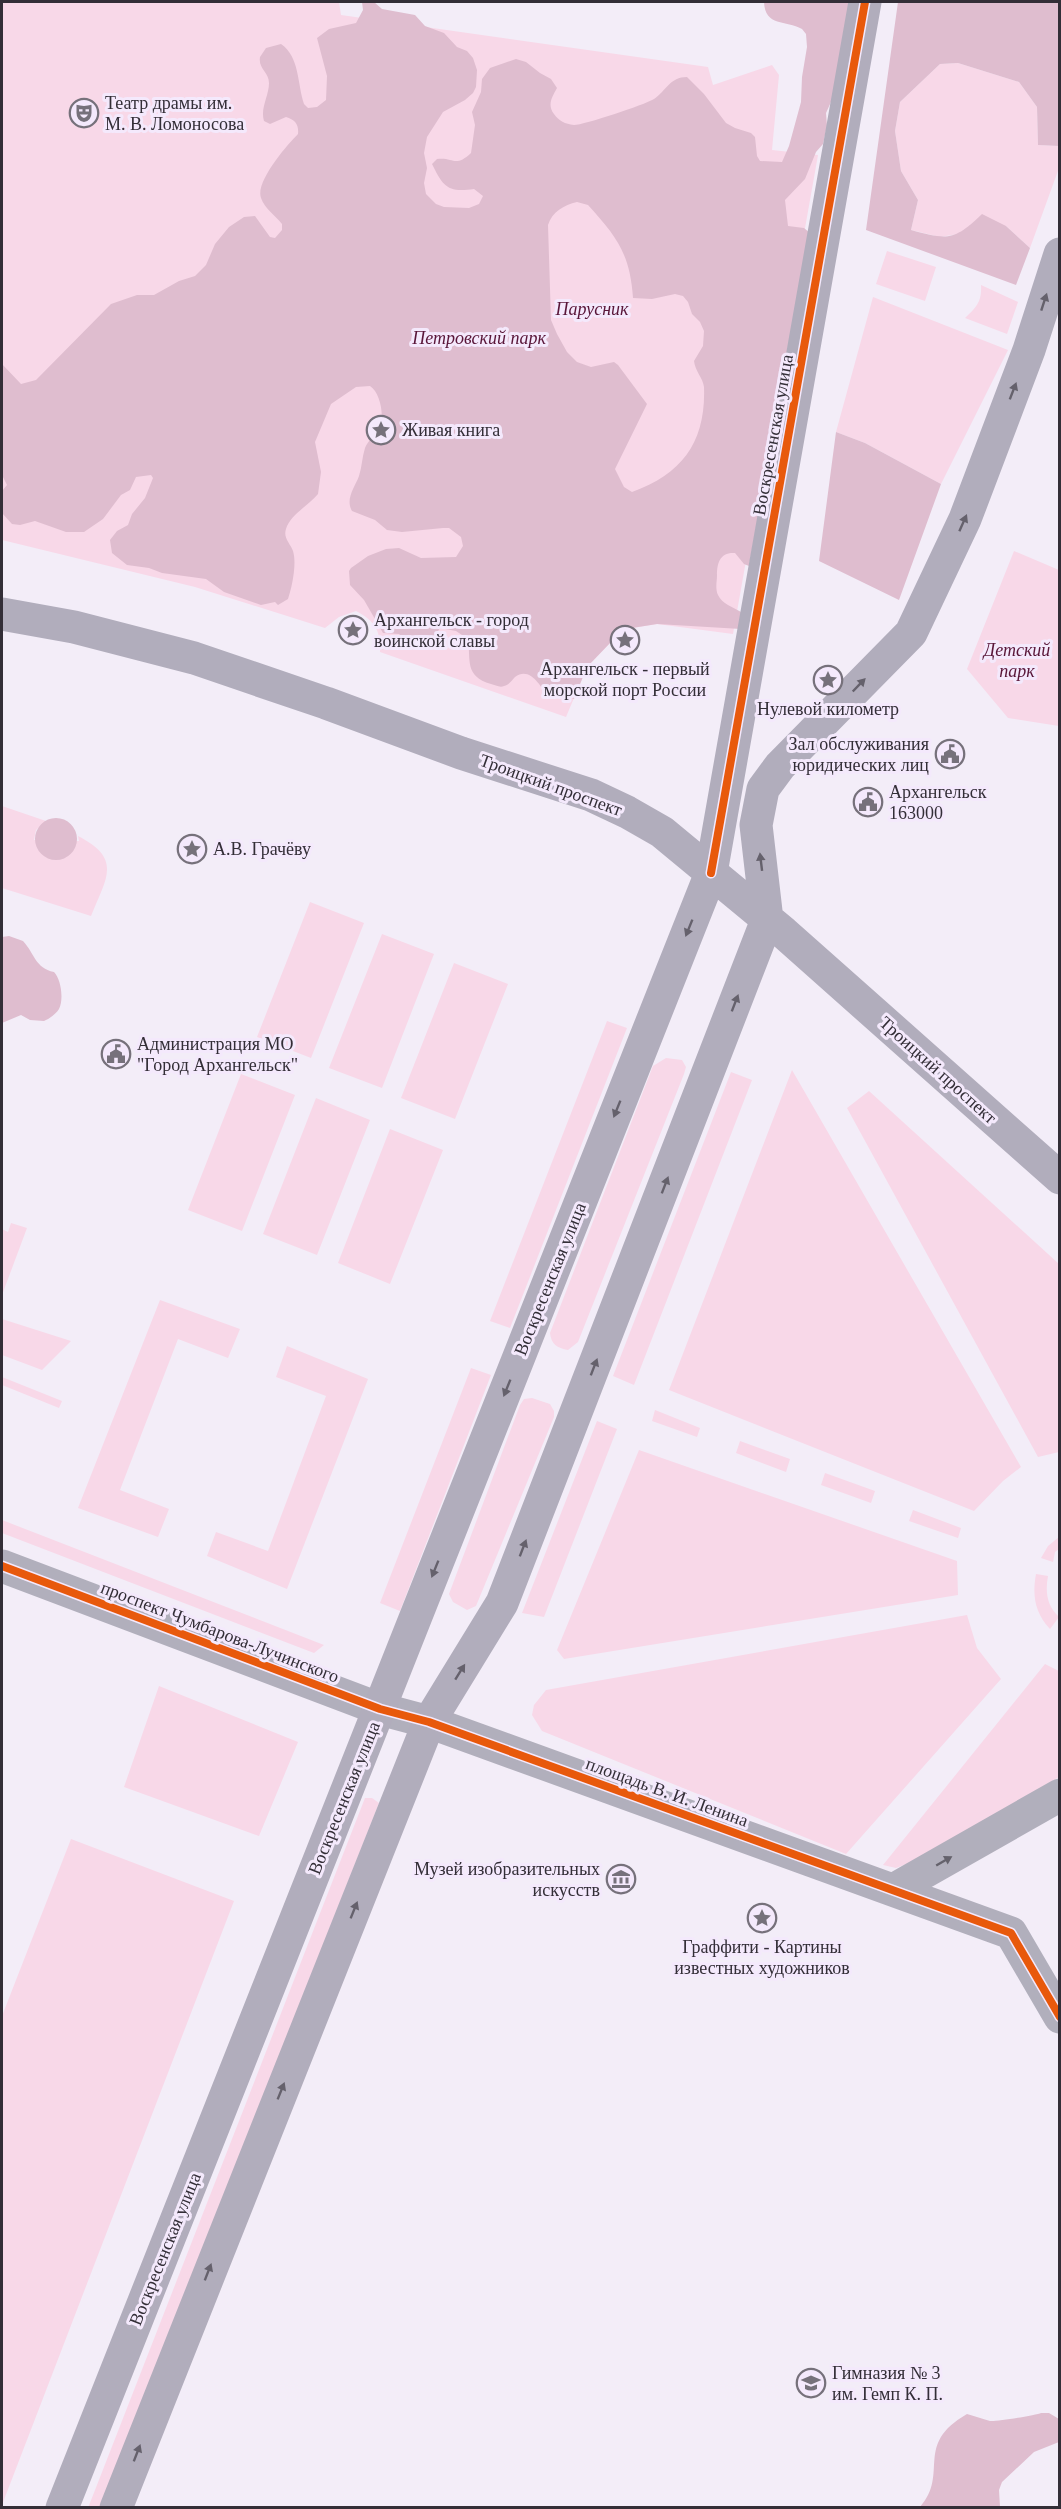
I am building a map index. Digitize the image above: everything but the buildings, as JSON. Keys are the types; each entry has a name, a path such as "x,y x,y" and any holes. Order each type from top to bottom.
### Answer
{"main road":[{"name":"Воскресенская улица","path":"62,2508 711,873 865,2"},
{"path":"116,2508 429,1722 502,1603 767,920 756,825 763,789 780,766 910,633 965,519 1029,350 1059,254"},
{"name":"Троицкий проспект","path":"2,614 84,629 194,658 326,703 461,753 591,795 627,812 662,832 767,920 1059,1178"}],"street":[{"name":"проспект Чумбарова-Лучинского","path":"2,1566 380,1709 429,1722"},
{"name":"площадь В. И. Ленина","path":"429,1722 893,1890"},
{"path":"893,1890 1059,1795"},
{"path":"893,1890 1011,1933 1059,2018"}],"green space":[{"name":"Петровский парк","path":"2,2 339,2 341,15 708,67 713,85 772,65 779,75 772,150 818,155 733,634 657,624 632,628 610,643 587,667 566,717 380,652 376,627 356,611 339,617 325,628 195,587 2,540"},
{"name":"Петровский парк","path":"362,2 374,2 382,9 415,15 425,26 444,33 457,47 467,51 473,58 477,70 476,87 473,93 443,112 427,137 424,153 427,168 424,183 426,194 436,204 444,207 469,208 479,204 483,196 474,189 458,190 447,186 439,178 432,164 437,159 458,161 471,153 475,125 472,112 481,92 482,79 490,68 516,59 526,62 551,79 557,88 551,101 552,111 560,120 574,125 648,102 676,79 687,77 704,94 726,123 751,133 755,137 757,156 760,161 782,162 789,146 801,102 807,47 806,34 796,26 777,22 768,16 764,2 856,2 835,93 826,113 827,126 823,144 816,152 805,179 785,200 788,226 804,228 810,233 783,372 776,387 779,402 749,566 744,564 735,553 730,553 720,559 718,566 716,587 718,595 725,603 741,612 741,629 657,624 632,628 610,643 587,667 574,699 562,694 547,695 534,678 525,674 520,674 502,687 482,681 476,677 470,666 468,639 456,631 440,628 430,644 420,649 411,645 399,634 383,633 364,600 350,585 349,571 351,568 368,556 386,549 399,548 421,558 456,557 463,546 461,537 449,528 402,532 387,530 375,520 352,511 350,498 359,476 365,448 379,429 382,419 377,394 370,386 356,387 331,404 315,442 321,472 318,494 296,515 286,529 286,538 294,556 294,569 288,599 278,605 275,602 261,605 224,592 206,579 127,565 112,553 110,540 117,531 128,525 132,514 145,498 153,478 151,475 136,477 130,490 121,495 103,519 84,532 66,532 35,521 20,525 12,524 2,513 2,491 7,485 2,475 2,364 21,384 36,380 111,304 137,295 154,295 179,281 195,276 206,265 215,244 229,227 244,217 255,216 270,237 275,238 282,230 282,224 265,205 260,191 267,174 298,134 298,128 296,123 286,117 270,124 264,121 263,111 269,83 260,57 266,48 281,44 287,49 295,63 304,104 308,108 317,107 326,100 327,76 317,38 329,29 356,23 363,10","holes":["577,202 588,205 620,247 629,269 633,298 652,299 675,294 683,296 704,331 703,346 694,361 704,387 704,406 696,439 678,465 665,476 632,492 624,487 615,469 647,404 614,362 591,367 577,362 567,352 551,320 548,225 552,216 563,207"]},
{"path":"898,2 1059,2 1059,146 1038,145 1037,107 1019,82 958,63 940,64 900,102 895,131 901,171 918,200 911,230 934,236 950,236 957,234 982,214 1006,226 1030,248 1016,285 866,230"},
{"path":"958,63 1019,82 1037,107 1038,145 1059,146 1059,168 1030,248 1006,226 940,237 911,230 918,200 901,171 895,131 900,102 940,64"},
{"path":"887,251 936,267 925,301 876,284"},
{"path":"981,285 1018,302 1007,334 965,318 978,303"},
{"path":"873,297 1008,350 941,484 865,443 836,432"},
{"path":"836,432 865,443 941,484 899,600 819,561"},
{"name":"Детский парк","path":"1014,551 1059,570 1059,726 1008,718 967,669"},
{"path":"2,806 46,821 36,830 34,840 79,841 78,836 92,844 101,853 106,861 107,870 102,891 91,916 2,888"},
{"path":"56,818 64,819 71,824 76,831 76,847 71,854 64,859 56,860 48,859 41,854 36,847 35,839 36,831 41,824 48,819"},
{"path":"310,902 364,923 311,1058 257,1037"},
{"path":"382,934 434,954 382,1088 329,1068"},
{"path":"9,936 23,941 39,964 54,972 58,979 61,1005 56,1013 44,1021 30,1020 21,1015 2,1023 2,937"},
{"path":"454,963 508,984 455,1119 401,1098"},
{"path":"607,1021 627,1028 510,1328 490,1321"},
{"path":"666,1058 682,1060 686,1067 684,1074 578,1342 568,1350 561,1348 553,1343 550,1333 653,1066"},
{"path":"792,1070 1021,1467 1003,1481 974,1511 669,1390"},
{"path":"731,1072 752,1080 634,1385 613,1376"},
{"path":"241,1074 295,1095 242,1231 188,1210"},
{"path":"869,1091 1059,1264 1059,1452 1038,1457 847,1108"},
{"path":"316,1098 370,1120 317,1255 263,1234"},
{"path":"390,1129 443,1150 390,1284 338,1263"},
{"path":"11,1223 27,1228 2,1295 2,1229 8,1232"},
{"path":"160,1300 240,1329 228,1358 178,1339 120,1490 169,1509 158,1537 78,1508"},
{"path":"2,1319 71,1341 42,1370 2,1355"},
{"path":"287,1346 368,1379 287,1589 207,1556 216,1532 268,1551 326,1396 276,1377"},
{"path":"471,1368 491,1375 400,1611 380,1603"},
{"path":"2,1377 62,1401 59,1408 2,1385"},
{"path":"532,1398 550,1404 554,1417 476,1606 467,1610 453,1602 449,1594 520,1405 524,1399"},
{"path":"655,1410 700,1428 697,1437 652,1421"},
{"path":"597,1421 617,1429 544,1617 522,1613"},
{"path":"740,1441 790,1459 786,1472 736,1453"},
{"path":"639,1450 957,1561 958,1595 564,1659 557,1650"},
{"path":"825,1473 875,1491 871,1503 821,1485"},
{"path":"913,1510 961,1528 958,1538 909,1521"},
{"path":"2,1520 324,1645 314,1653 2,1533"},
{"path":"1059,1537 1059,1549 1055,1552 1053,1562 1041,1558 1048,1546"},
{"path":"1036,1574 1048,1576 1048,1598 1059,1617 1050,1629 1041,1617 1036,1604 1034,1590"},
{"path":"967,1615 977,1648 1001,1679 846,1854 542,1731 532,1715 534,1705 546,1690"},
{"path":"1045,1664 1059,1671 1059,1777 920,1859 896,1868 883,1865"},
{"path":"159,1686 298,1742 259,1836 124,1787"},
{"path":"365,1798 372,1798 379,1803 102,2507 88,2508"},
{"path":"71,1839 234,1901 2,2505 2,2016"},
{"path":"1049,2413 1059,2419 1059,2442 1034,2452 1002,2482 999,2490 1000,2507 920,2507 928,2495 932,2482 936,2448 941,2437 951,2426 967,2414 993,2421"}],"cycle path":[{"path":"711,873 865,2"},
{"path":"2,1566 380,1709 429,1722 1011,1933 1060,2017"}],"place":[{"name":"Театр драмы им. М. В. Ломоносова","path":"84,113"},
{"name":"Живая книга","path":"381,430"},
{"name":"Архангельск - город воинской славы","path":"353,630"},
{"name":"Архангельск - первый морской порт России","path":"625,640"},
{"name":"Нулевой километр","path":"828,680"},
{"name":"Зал обслуживания юридических лиц","path":"950,754"},
{"name":"Архангельск 163000","path":"868,802"},
{"name":"А.В. Грачёву","path":"192,849"},
{"name":"Администрация МО \"Город Архангельск\"","path":"116,1054"},
{"name":"Музей изобразительных искусств","path":"621,1879"},
{"name":"Граффити - Картины известных художников","path":"762,1918"},
{"name":"Гимназия № 3 им. Гемп К. П.","path":"811,2383"}],"park label":[{"name":"Парусник","path":"592,309"}]}
